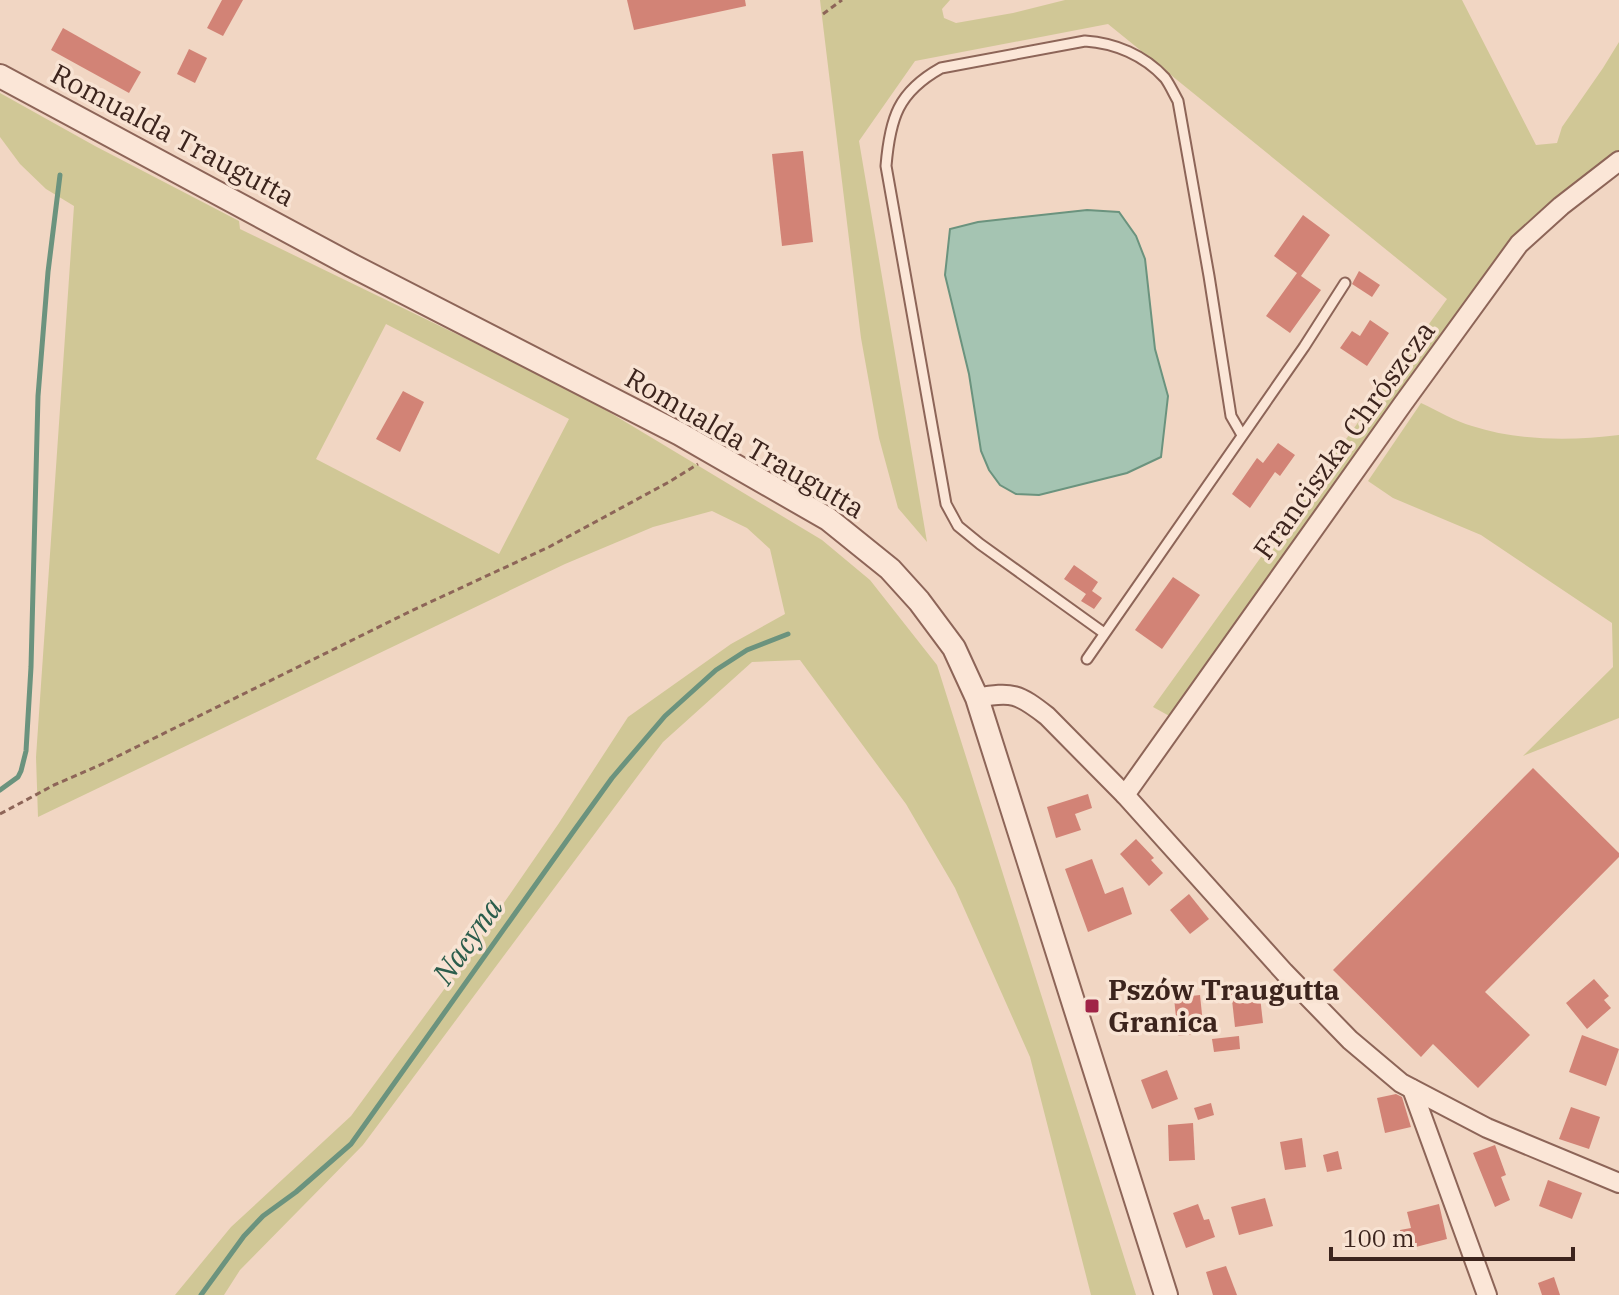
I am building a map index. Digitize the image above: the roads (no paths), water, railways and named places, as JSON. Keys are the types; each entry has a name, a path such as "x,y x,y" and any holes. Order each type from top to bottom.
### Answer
{"street":[{"name":"Romualda Traugutta","path":"0,76 351,265 680,434 828,519 890,569 946,634 977,698 1166,1295"},
{"name":"Franciszka Chrószcza","path":"1125,795 1519,244 1561,206 1619,161"},
{"path":"977,698 1012,694 1047,716 1125,795 1284,972 1350,1040 1401,1083 1487,1128 1619,1183"},
{"path":"1412,1089 1487,1295"}],"lane":[{"path":"1104,633 980,544 958,526 946,504 886,166 892,122 903,98 921,79 941,68 1085,41 1106,42 1128,51 1166,79 1178,101 1231,416 1242,435"},
{"path":"1087,659 1304,347 1345,283"}],"waterway":[{"path":"0,790 18,777 26,751 38,396 60,175"},
{"name":"Nacyna","path":"201,1295 244,1236 263,1216 351,1144 612,778 665,716 716,670 747,650 788,634"}],"place":[{"name":"Pszów Traugutta Granica","path":"1092,1006"}]}
